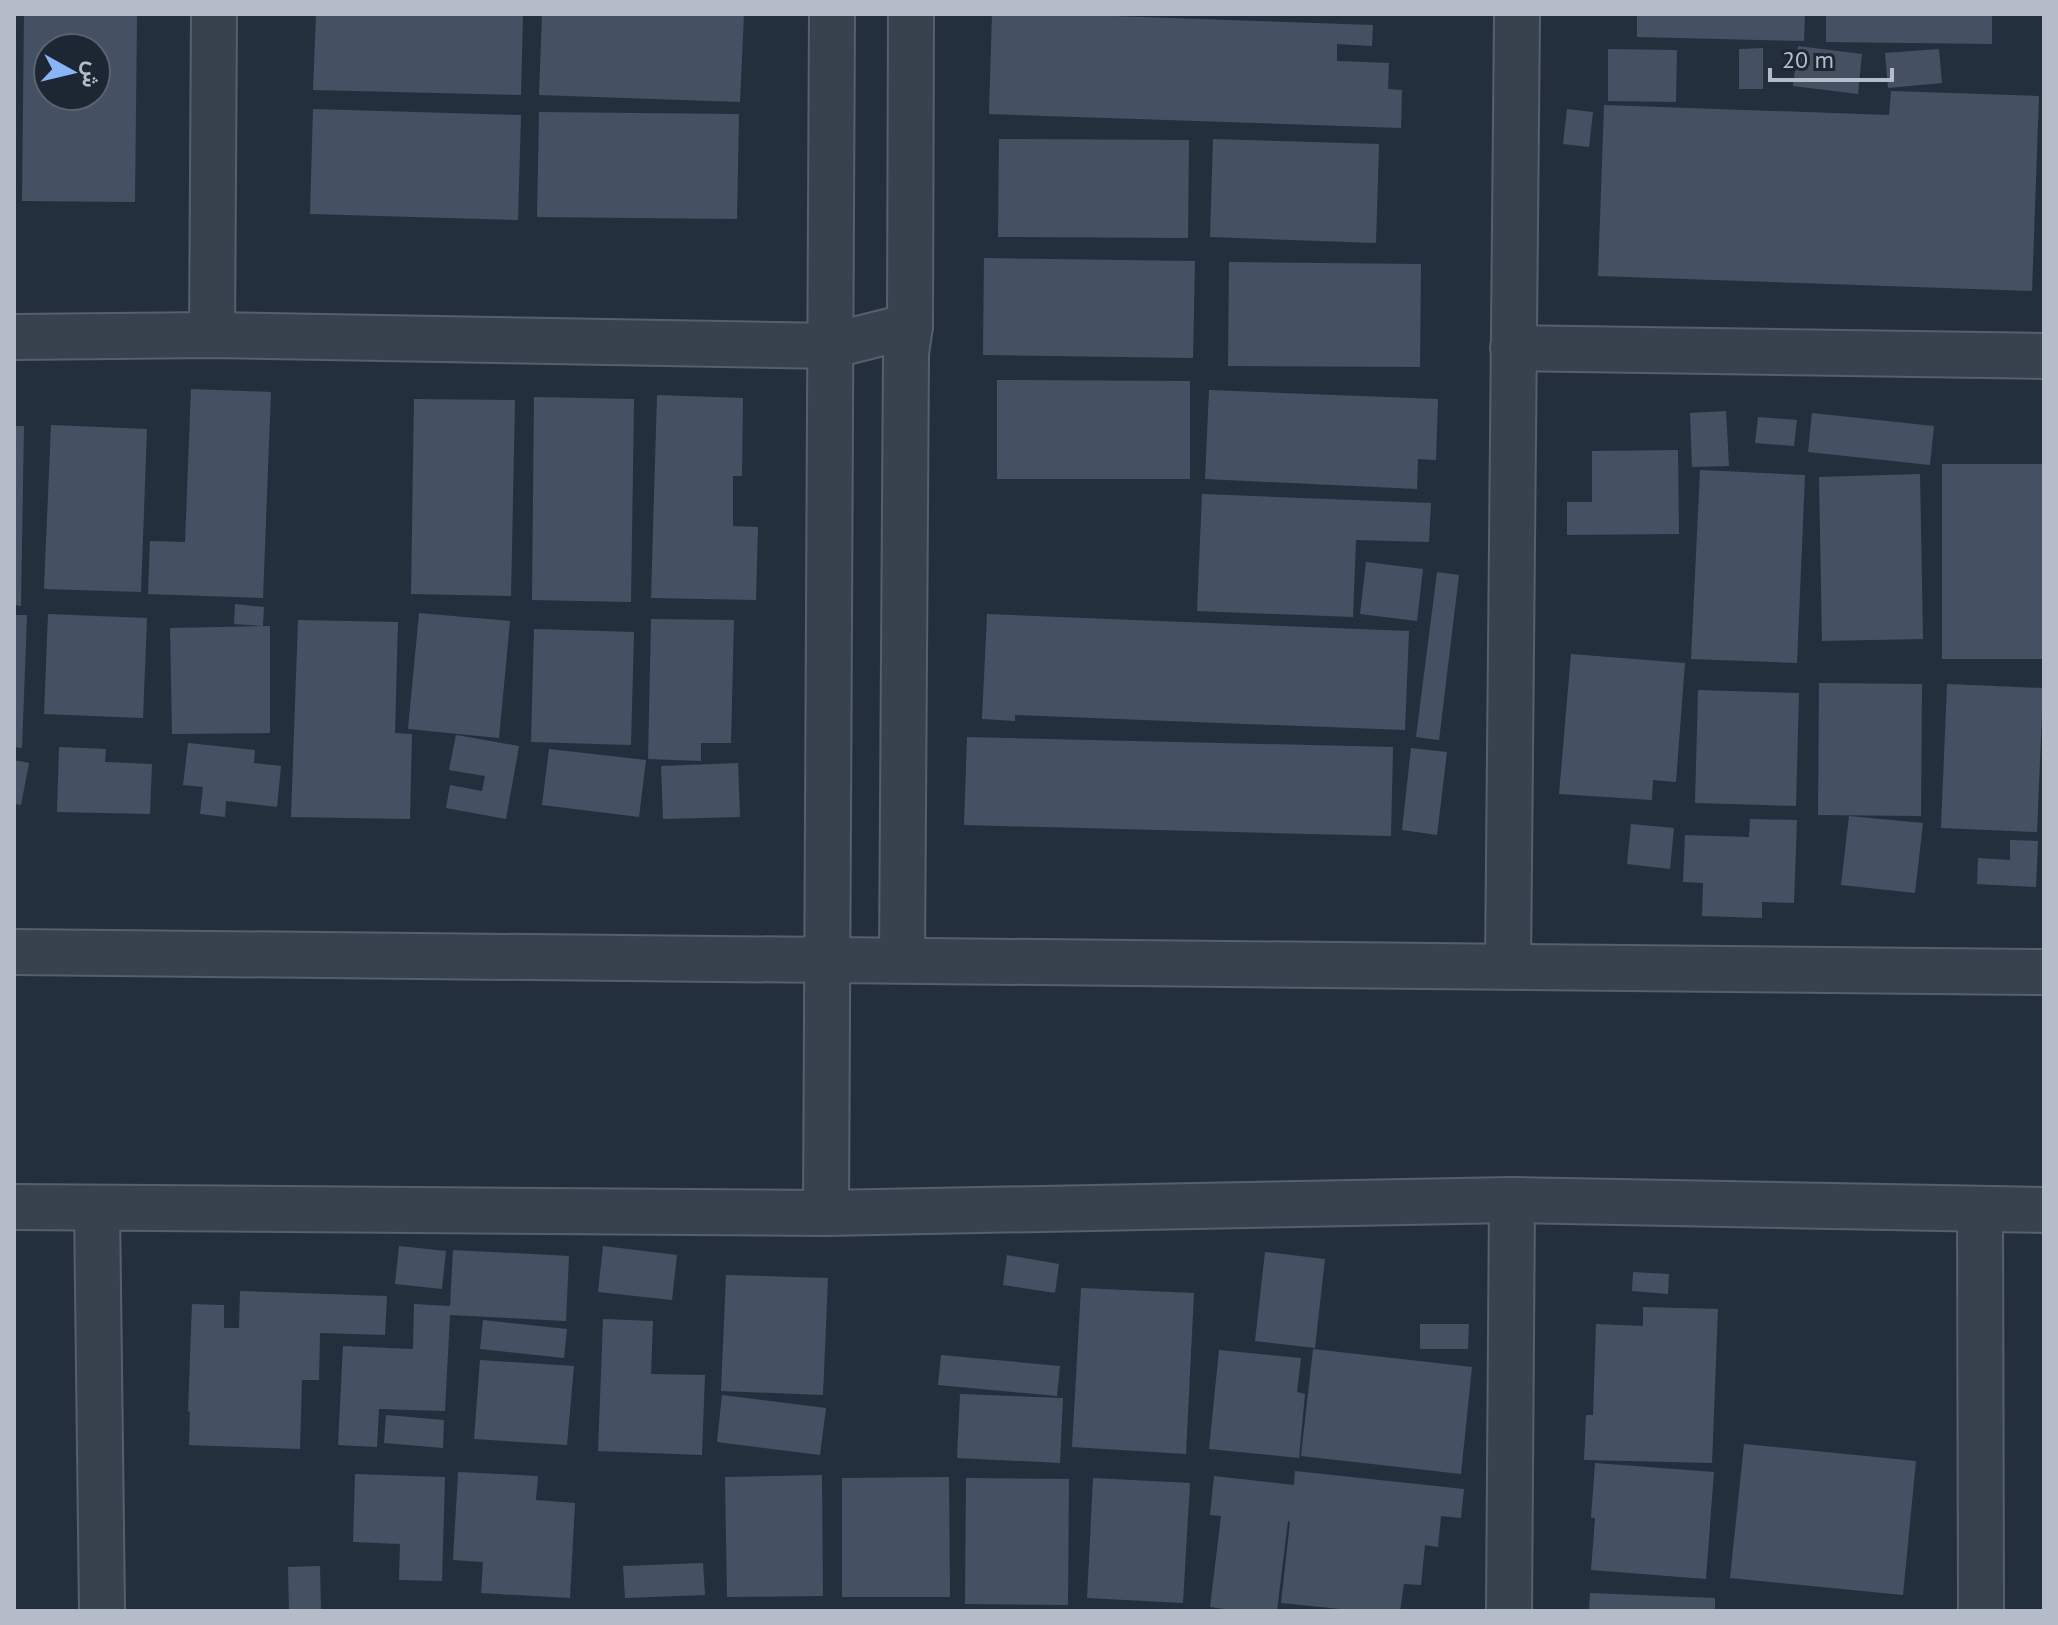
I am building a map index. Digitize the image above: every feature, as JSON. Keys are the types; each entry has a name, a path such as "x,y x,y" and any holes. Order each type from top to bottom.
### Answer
{"street":[{"path":"212,335 214,14"},
{"path":"826,1213 826,960 846,342 832,14"},
{"path":"902,960 911,14"},
{"path":"1508,966 1517,14"},
{"path":"14,337 212,335 846,342 908,340"},
{"path":"1513,348 2044,356"},
{"path":"14,952 2044,972"},
{"path":"1509,1611 1512,1200"},
{"path":"14,1207 826,1213 1512,1200 2044,1210"},
{"path":"97,1208 102,1611"},
{"path":"1980,1209 1981,1611"}],"building":[{"path":"24,14 137,14 135,202 22,201"},
{"path":"316,14 523,14 521,95 313,90"},
{"path":"542,14 744,14 740,102 539,95"},
{"path":"992,14 1373,25 1372,46 1337,44 1337,61 1389,63 1388,89 1402,90 1401,128 989,114"},
{"path":"1637,14 1805,14 1804,41 1637,37"},
{"path":"1826,14 1992,14 1992,44 1826,42"},
{"path":"1798,46 1862,54 1858,94 1793,86"},
{"path":"1763,48 1763,89 1739,89 1739,49"},
{"path":"1608,49 1677,50 1676,102 1608,101"},
{"path":"1939,49 1942,83 1888,88 1885,53"},
{"path":"1891,91 2039,96 2032,291 1598,276 1604,105 1889,115"},
{"path":"313,109 521,115 518,220 310,214"},
{"path":"1567,109 1593,112 1589,147 1563,144"},
{"path":"539,112 739,114 737,219 537,217"},
{"path":"999,139 1189,140 1188,238 998,237"},
{"path":"1213,139 1379,144 1376,243 1210,237"},
{"path":"984,258 1195,261 1193,358 983,355"},
{"path":"1229,262 1421,264 1420,367 1228,366"},
{"path":"997,380 1190,381 1190,479 997,479"},
{"path":"191,389 271,392 263,598 148,594 150,541 185,542"},
{"path":"1209,390 1438,399 1436,460 1418,459 1417,489 1205,479"},
{"path":"657,395 743,398 742,476 733,476 733,526 758,527 756,600 651,598"},
{"path":"534,397 634,399 631,602 532,600"},
{"path":"414,399 515,400 511,596 411,594"},
{"path":"1726,411 1729,466 1692,467 1690,413"},
{"path":"1812,413 1934,426 1930,465 1808,452"},
{"path":"1758,417 1797,420 1794,446 1755,443"},
{"path":"51,425 147,429 141,592 44,589"},
{"path":"14,426 24,426 21,606 14,605"},
{"path":"1678,450 1679,534 1567,535 1567,502 1592,502 1592,451"},
{"path":"1942,464 2043,464 2044,659 1942,659"},
{"path":"1700,470 1805,475 1797,663 1691,659"},
{"path":"1920,474 1923,639 1822,641 1819,477"},
{"path":"1202,494 1431,503 1429,542 1356,540 1353,617 1197,611"},
{"path":"1366,562 1423,569 1417,621 1360,614"},
{"path":"1437,572 1459,575 1439,740 1416,737"},
{"path":"235,604 264,607 263,626 234,624"},
{"path":"419,613 510,621 499,738 408,729"},
{"path":"48,614 147,618 143,718 44,714"},
{"path":"987,614 1409,631 1405,730 1015,715 1015,721 982,719"},
{"path":"14,615 27,615 22,748 14,747"},
{"path":"651,619 734,620 731,743 701,743 701,761 648,759"},
{"path":"298,620 398,622 395,733 412,734 410,819 291,817"},
{"path":"270,626 270,733 172,734 170,628"},
{"path":"534,629 634,632 631,745 531,742"},
{"path":"1571,654 1685,663 1676,782 1653,780 1652,800 1559,794"},
{"path":"1819,683 1922,684 1921,816 1818,815"},
{"path":"1947,684 2043,688 2037,832 1941,828"},
{"path":"1698,690 1799,693 1796,806 1695,803"},
{"path":"456,735 519,746 506,819 446,808 450,785 482,791 485,776 449,770"},
{"path":"967,737 1393,747 1391,836 964,825"},
{"path":"188,743 255,750 254,763 281,766 277,807 226,801 225,817 200,814 203,787 183,785"},
{"path":"59,747 106,749 105,762 152,764 150,814 57,812"},
{"path":"1411,748 1447,752 1437,835 1402,830"},
{"path":"549,749 646,760 639,817 542,805"},
{"path":"14,760 29,763 21,805 14,804"},
{"path":"738,763 740,817 663,819 661,766"},
{"path":"1849,816 1923,823 1915,893 1841,885"},
{"path":"1750,819 1797,820 1794,903 1762,902 1762,918 1702,916 1703,883 1683,882 1685,835 1749,837"},
{"path":"1631,824 1674,828 1670,869 1627,864"},
{"path":"2010,840 2038,841 2036,887 1977,884 1978,858 2010,860"},
{"path":"399,1246 446,1251 442,1289 395,1284"},
{"path":"603,1246 677,1255 672,1300 598,1292"},
{"path":"453,1250 569,1256 566,1321 450,1315 445,1411 379,1409 377,1447 338,1445 343,1346 413,1349 414,1304 450,1306"},
{"path":"1265,1252 1325,1259 1315,1348 1255,1341"},
{"path":"1007,1255 1059,1264 1055,1293 1003,1285"},
{"path":"1633,1272 1669,1274 1668,1294 1632,1291"},
{"path":"726,1275 828,1278 823,1395 721,1391"},
{"path":"1081,1288 1194,1293 1186,1454 1072,1447"},
{"path":"240,1291 387,1296 385,1335 320,1333 319,1380 302,1380 300,1449 189,1445 192,1304 224,1305 224,1328 239,1328"},
{"path":"1643,1307 1718,1309 1712,1463 1584,1460 1586,1415 1593,1415 1596,1324 1643,1326"},
{"path":"603,1319 653,1321 651,1374 705,1375 702,1455 598,1451"},
{"path":"483,1320 567,1329 564,1358 480,1349"},
{"path":"1420,1324 1469,1324 1468,1349 1420,1349"},
{"path":"1313,1349 1472,1367 1461,1474 1301,1456"},
{"path":"1219,1350 1301,1358 1297,1392 1305,1394 1299,1458 1209,1449"},
{"path":"941,1355 1060,1366 1057,1396 938,1385"},
{"path":"480,1360 574,1366 567,1445 474,1439"},
{"path":"960,1394 1063,1398 1060,1463 957,1458"},
{"path":"722,1395 826,1408 820,1455 717,1442"},
{"path":"386,1415 444,1420 443,1448 384,1443"},
{"path":"1744,1444 1916,1461 1903,1595 1730,1578"},
{"path":"1595,1463 1714,1472 1706,1579 1591,1570"},
{"path":"1295,1471 1464,1489 1461,1518 1441,1516 1438,1547 1425,1545 1421,1585 1404,1584 1400,1611 1360,1611 1281,1603 1288,1521 1277,1611 1210,1607 1221,1516 1210,1515 1214,1476 1294,1485"},
{"path":"458,1472 538,1476 536,1500 575,1503 570,1598 481,1593 483,1562 453,1560"},
{"path":"355,1474 445,1477 442,1581 399,1580 400,1544 353,1542"},
{"path":"822,1475 823,1596 727,1597 725,1477"},
{"path":"949,1477 950,1597 842,1597 842,1478"},
{"path":"966,1478 1069,1479 1068,1605 965,1604"},
{"path":"1093,1478 1190,1483 1183,1603 1087,1598"},
{"path":"703,1563 705,1595 625,1598 623,1566"},
{"path":"320,1566 321,1611 289,1611 288,1567"},
{"path":"1590,1593 1715,1598 1715,1611 1589,1611"}]}
